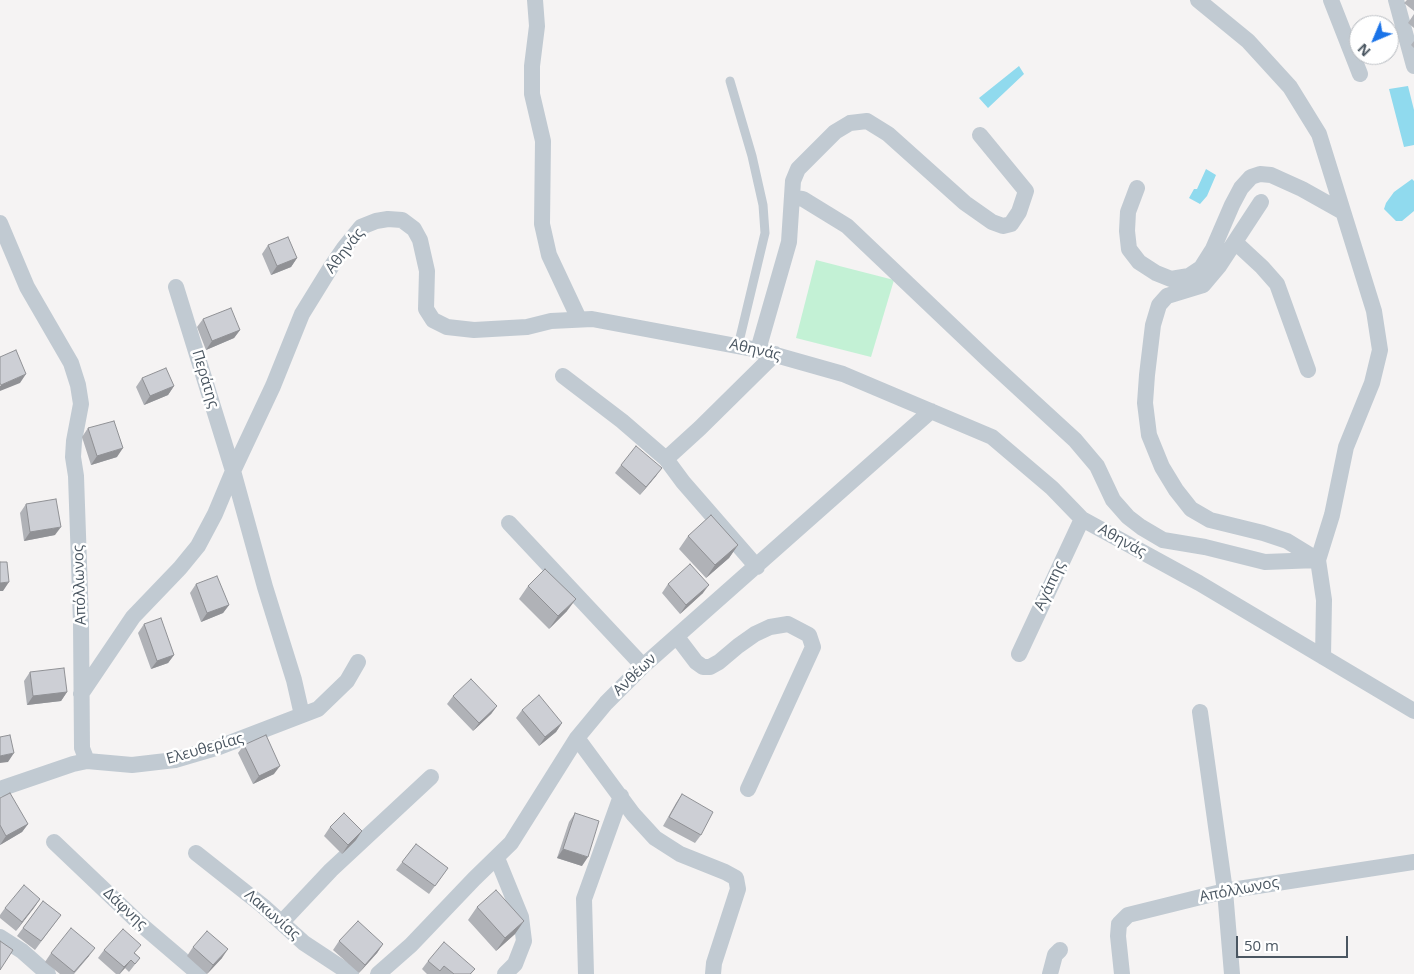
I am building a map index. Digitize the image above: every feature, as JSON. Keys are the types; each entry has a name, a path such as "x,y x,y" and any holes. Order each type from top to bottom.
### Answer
{"street":[{"path":"535,0 537,26 532,66 532,94 543,141 542,224 549,255 579,318"},
{"path":"1198,0 1248,41 1290,86 1320,134 1374,310 1380,350 1372,383 1346,447 1332,516 1318,560 1324,600 1323,657"},
{"path":"1331,0 1360,74"},
{"path":"1396,0 1414,66"},
{"path":"758,350 789,242 793,181 798,169 835,132 850,123 867,121 888,134 965,203 992,222 1003,226 1011,224 1019,212 1026,191 1002,159 980,135"},
{"path":"1137,188 1128,212 1127,231 1129,248 1139,262 1156,274 1171,279 1189,276 1201,268 1213,249 1241,188 1250,177 1260,174 1271,175 1302,189 1343,212"},
{"path":"792,198 803,200 821,208 847,226 1075,440 1097,466 1113,500 1128,517 1141,527 1162,540 1205,547 1265,562 1318,560"},
{"path":"1261,202 1220,266 1203,285 1167,296 1159,305 1153,325 1147,375 1145,403 1149,435 1162,467 1176,490 1191,509 1210,520 1287,541 1318,560"},
{"name":"Αθηνάς","path":"233,471 273,386 302,314 344,248 361,227 376,221 388,219 402,220 414,229 425,256 428,314 433,320 447,327 474,330 527,327 551,321 579,318 592,319 758,350 843,374 992,437 1052,488 1082,519 1199,583 1414,711"},
{"name":"Απόλλωνος","path":"0,223 27,287 71,363 78,385 81,404 74,441 74,457 81,613 82,748 87,762"},
{"path":"1235,242 1277,284 1308,370"},
{"name":"Περάτης","path":"176,287 233,471 294,680 302,715"},
{"path":"666,459 776,354"},
{"path":"563,376 622,421 666,459 683,482 757,567"},
{"name":"Ανθέων","path":"378,974 410,945 511,843 577,738 606,703 643,666 931,411"},
{"path":"81,694 133,616 180,568 198,546 215,514 233,471"},
{"name":"Αγάπης","path":"1019,654 1082,519"},
{"path":"509,523 643,666"},
{"path":"677,637 696,662 703,667 710,668 749,638 770,627 788,624 809,636 813,647 748,790"},
{"name":"Ελευθερίας","path":"0,790 73,764 87,762 132,765 175,760 219,747 318,709 347,681 358,662"},
{"path":"1200,712 1225,891 1232,974"},
{"path":"577,738 633,814 655,838 680,854 736,878 738,889 714,963 713,974"},
{"path":"282,922 331,870 432,777"},
{"path":"586,974 584,899 621,796"},
{"name":"Δάφνης","path":"54,842 138,922 199,974"},
{"name":"Λακωνίας","path":"196,853 282,922 304,944 351,974"},
{"path":"497,858 521,917 524,940 515,964 505,974"},
{"name":"Απόλλωνος","path":"1122,974 1118,936 1119,924 1128,915 1225,891 1414,862"},
{"path":"0,937 22,952 48,974"},
{"path":"1050,974 1055,955 1060,950"}],"lane":[{"path":"730,81 752,156 763,205 765,233 738,346"}],"green space":[{"path":"816,260 894,280 871,357 796,338"}],"water":[{"path":"1019,66 1024,74 988,108 979,98"},
{"path":"1408,86 1414,110 1414,145 1404,147 1389,89"},
{"path":"1206,169 1216,175 1207,196 1200,204 1189,198 1194,189 1197,189"},
{"path":"1412,179 1414,181 1414,211 1402,221 1396,221 1384,209 1386,203 1394,192"}],"building":[{"path":"288,237 297,258 277,266 268,245"},
{"path":"231,308 240,330 212,341 203,319"},
{"path":"16,350 26,374 1,385 0,357"},
{"path":"166,368 174,386 150,396 142,378"},
{"path":"114,421 123,448 97,456 88,428"},
{"path":"636,446 662,468 646,487 621,465"},
{"path":"56,499 61,527 30,532 26,504"},
{"path":"711,515 738,545 715,565 688,536"},
{"path":"0,562 7,562 9,582 0,583"},
{"path":"690,564 709,585 686,605 668,584"},
{"path":"545,569 576,599 558,616 528,586"},
{"path":"217,576 229,605 207,613 196,584"},
{"path":"161,618 174,655 157,661 144,624"},
{"path":"64,668 67,692 33,696 30,672"},
{"path":"471,679 497,706 479,723 453,696"},
{"path":"539,695 562,723 545,737 522,710"},
{"path":"10,735 14,753 0,756 0,737"},
{"path":"266,735 280,766 259,776 244,745"},
{"path":"10,793 28,824 6,836 0,825 0,798"},
{"path":"682,794 713,812 701,835 669,817"},
{"path":"344,813 362,831 348,845 330,827"},
{"path":"575,813 599,821 588,857 563,849"},
{"path":"416,844 448,868 435,886 402,862"},
{"path":"24,885 40,899 22,922 5,908"},
{"path":"496,890 524,921 505,938 477,907"},
{"path":"43,901 61,915 41,941 23,928"},
{"path":"358,921 383,944 365,965 339,941"},
{"path":"71,928 95,948 74,972 51,953"},
{"path":"123,929 141,945 134,953 140,958 135,964 131,960 124,967 104,950"},
{"path":"207,931 228,949 213,965 193,947"},
{"path":"0,941 13,950 0,970"},
{"path":"444,942 475,969 470,974 454,974 444,966 440,971 428,961"}]}
